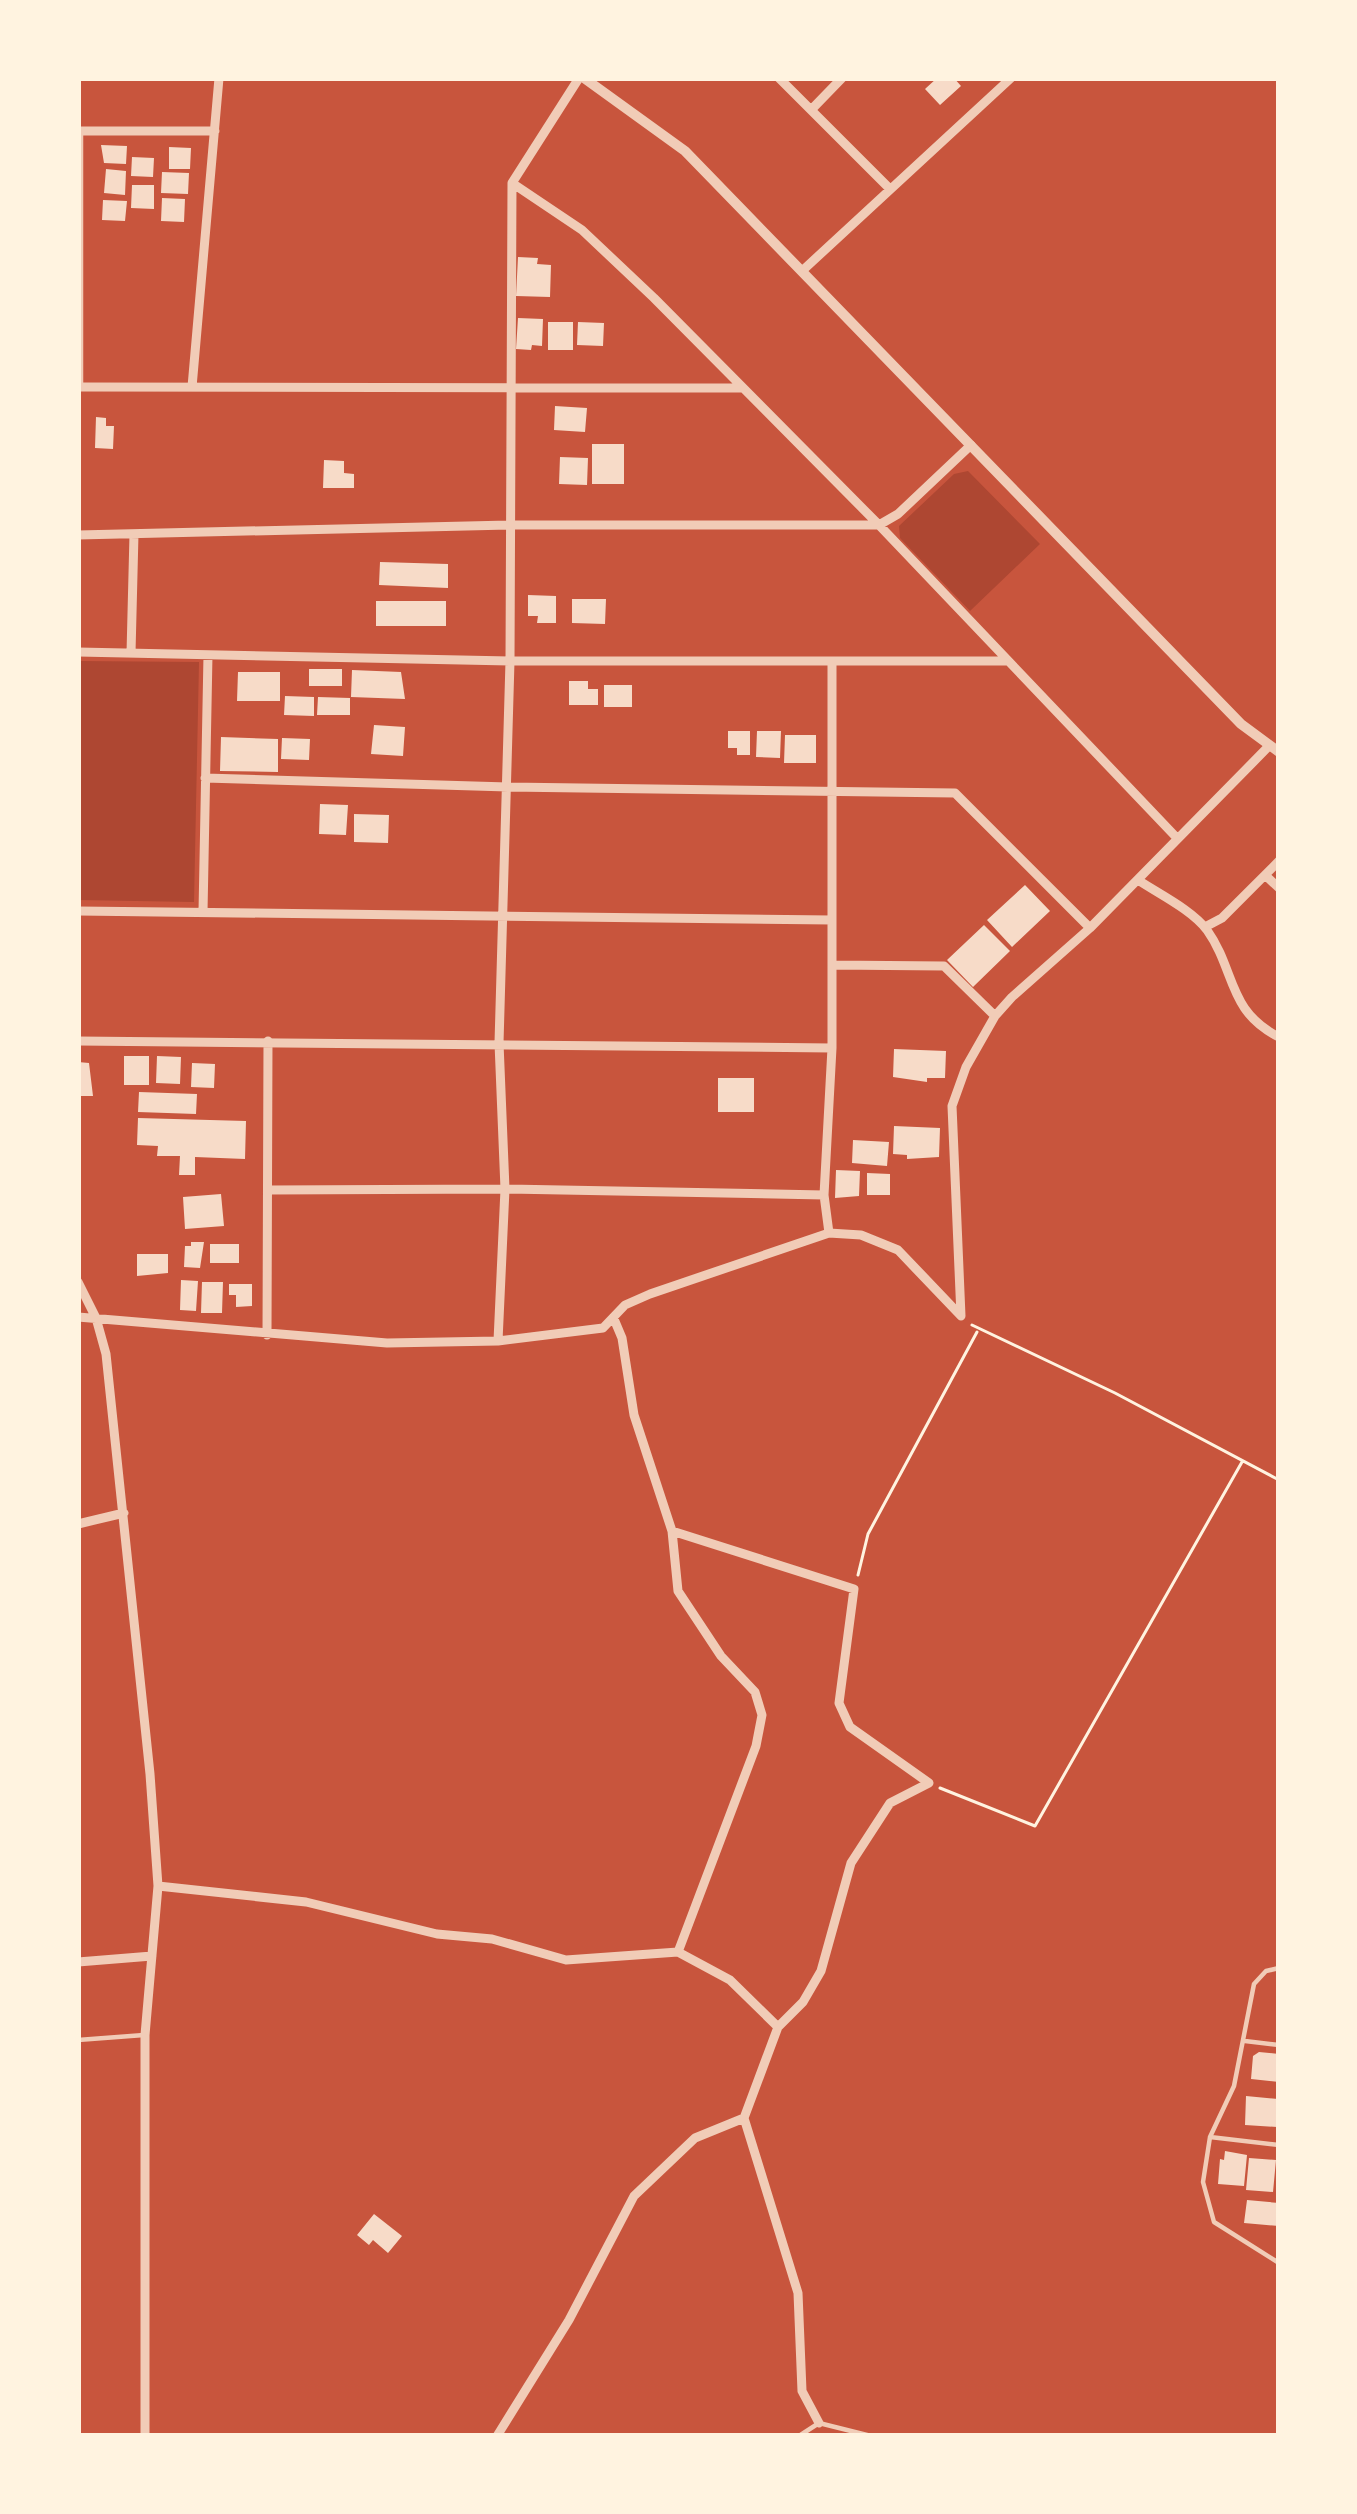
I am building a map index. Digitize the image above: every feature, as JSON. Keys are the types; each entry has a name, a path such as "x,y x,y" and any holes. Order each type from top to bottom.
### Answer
{"street":[{"path":"192,387 219,78"},
{"path":"498,1341 505,1189 500,1043 510,661 512,182 581,78 686,152 1240,724 1274,749 1176,837 1090,928 995,1016 957,1086 952,1106 961,1316"},
{"path":"779,78 890,189"},
{"path":"811,110 842,78"},
{"path":"802,271 1010,78"},
{"path":"80,131 215,131"},
{"path":"512,182 582,230 879,526 1176,837"},
{"path":"80,387 740,388"},
{"path":"78,535 509,525 879,526 971,445"},
{"path":"131,652 134,534"},
{"path":"78,652 510,661 1006,661"},
{"path":"203,912 208,655"},
{"path":"829,1233 824,1195 832,1048 832,662"},
{"path":"206,778 955,793 1090,928"},
{"path":"1205,927 1222,918 1279,860"},
{"path":"1265,875 1279,888"},
{"path":"1138,880 1205,927 1237,1002 1250,1019 1279,1037"},
{"path":"78,911 832,920"},
{"path":"832,965 944,966 995,1016"},
{"path":"78,1041 832,1048"},
{"path":"267,1335 268,1041"},
{"path":"269,1190 824,1195"},
{"path":"78,1317 387,1343 498,1341 603,1328 625,1305 650,1294 829,1233 862,1235 898,1250 961,1316"},
{"path":"78,1282 96,1318 106,1354 158,1886 146,2035 145,2436"},
{"path":"614,1319 622,1338 634,1415 672,1532 678,1591 722,1656 754,1692 762,1715 756,1747 679,1952"},
{"path":"78,1524 124,1513"},
{"path":"672,1532 854,1589 839,1703 850,1726 929,1784 890,1803 851,1863 821,1971 803,2002 778,2027 744,2118 798,2293 802,2391 819,2422"},
{"path":"158,1886 306,1902 437,1934 493,1939 566,1960 679,1952 730,1980 778,2027"},
{"path":"78,1963 152,1956"},
{"path":"496,2436 569,2320 634,2196 695,2138 744,2118"}],"lane":[{"path":"80,131 80,387"},
{"path":"1279,1968 1266,1971 1254,1984 1234,2086 1210,2137 1203,2182 1214,2222 1279,2263"},
{"path":"78,2040 146,2035"},
{"path":"1245,2041 1279,2045"},
{"path":"1210,2137 1279,2145"},
{"path":"799,2436 819,2422 871,2436"}],"path":[{"path":"961,1316 978,1330 1115,1394 1279,1480"},
{"path":"854,1589 868,1534 978,1330"},
{"path":"929,1784 1034,1826 1242,1462"}],"shaded area":[{"path":"968,471 1040,544 970,611 900,538 899,526 954,474"},
{"path":"78,661 199,662 194,902 78,900"}],"building":[{"path":"937,78 954,78 961,86 940,105 925,89"},
{"path":"101,145 127,146 126,164 104,163"},
{"path":"169,147 191,148 190,169 169,169"},
{"path":"132,157 154,158 153,177 131,176"},
{"path":"106,169 126,171 125,195 104,193"},
{"path":"162,172 189,173 188,194 161,193"},
{"path":"132,185 154,185 154,209 131,208"},
{"path":"162,198 185,199 184,222 161,221"},
{"path":"103,200 127,201 125,221 102,220"},
{"path":"518,257 538,258 537,264 551,265 550,297 516,296"},
{"path":"518,318 543,319 542,346 516,349"},
{"path":"548,322 573,322 573,350 548,350"},
{"path":"578,322 604,323 603,346 577,345"},
{"path":"555,406 587,408 585,432 554,430"},
{"path":"96,417 114,426 113,449 95,448"},
{"path":"592,444 624,444 624,484 592,484"},
{"path":"560,457 588,458 587,485 559,484"},
{"path":"324,460 344,461 344,473 354,474 354,488 323,488"},
{"path":"380,562 448,564 448,588 379,585"},
{"path":"528,595 556,596 556,623 537,623 538,616 528,616"},
{"path":"572,599 606,599 605,624 572,623"},
{"path":"376,601 446,601 446,626 376,626"},
{"path":"309,669 342,669 342,686 309,686"},
{"path":"352,670 401,672 405,699 351,697"},
{"path":"238,672 280,672 280,701 237,701"},
{"path":"569,681 588,681 588,689 598,689 598,705 569,705"},
{"path":"604,685 632,685 632,707 604,707"},
{"path":"285,696 314,697 314,716 284,715"},
{"path":"318,697 350,698 350,715 317,715"},
{"path":"374,725 405,727 403,756 371,754"},
{"path":"728,731 750,731 750,755 737,755 737,748 728,748"},
{"path":"757,731 781,731 780,758 756,757"},
{"path":"785,735 816,735 816,763 784,763"},
{"path":"221,737 278,739 278,772 220,771"},
{"path":"282,738 310,739 309,760 281,759"},
{"path":"320,804 348,805 346,835 319,834"},
{"path":"354,814 389,815 388,843 354,842"},
{"path":"1025,885 1050,911 1012,947 987,920"},
{"path":"984,925 1010,951 973,987 947,960"},
{"path":"894,1049 946,1051 945,1078 927,1078 927,1082 893,1077"},
{"path":"124,1056 149,1056 149,1085 124,1085"},
{"path":"157,1056 181,1057 180,1084 156,1083"},
{"path":"78,1062 89,1063 93,1096 78,1096"},
{"path":"192,1063 215,1064 214,1088 191,1087"},
{"path":"718,1078 754,1078 754,1112 718,1112"},
{"path":"139,1092 197,1094 196,1114 138,1112"},
{"path":"138,1118 246,1121 245,1159 195,1157 195,1175 179,1175 180,1156 157,1156 158,1146 137,1145"},
{"path":"894,1126 940,1128 939,1157 907,1159 907,1155 893,1154"},
{"path":"853,1140 889,1142 887,1166 852,1163"},
{"path":"836,1170 860,1171 859,1196 835,1198"},
{"path":"867,1173 890,1174 890,1195 867,1195"},
{"path":"221,1194 224,1226 185,1229 183,1197"},
{"path":"204,1242 200,1268 184,1267 185,1246"},
{"path":"210,1244 239,1244 239,1263 210,1263"},
{"path":"137,1254 168,1254 168,1273 137,1276"},
{"path":"181,1280 198,1281 196,1311 180,1310"},
{"path":"202,1282 223,1282 222,1313 201,1313"},
{"path":"229,1284 252,1284 252,1306 236,1307"},
{"path":"1279,2054 1279,2082 1251,2079 1253,2056"},
{"path":"1246,2096 1278,2099 1277,2127 1245,2125"},
{"path":"1225,2151 1247,2155 1244,2186 1218,2184"},
{"path":"1249,2158 1276,2160 1273,2192 1246,2190"},
{"path":"1247,2200 1279,2203 1279,2226 1244,2223"},
{"path":"374,2214 402,2236 388,2253 373,2240 369,2245 357,2235"}]}
